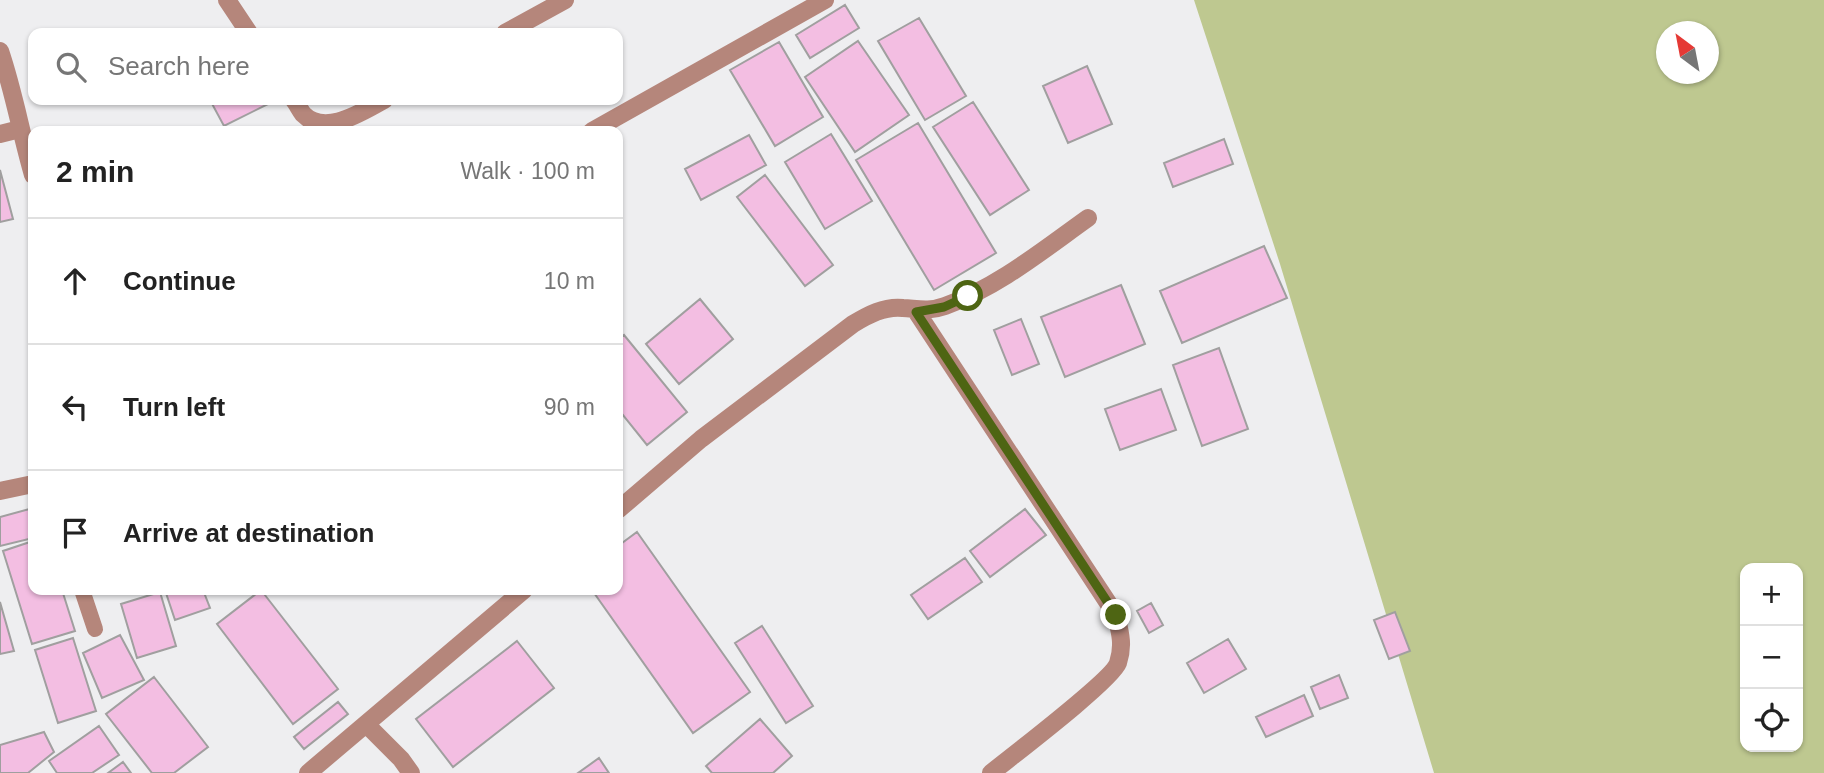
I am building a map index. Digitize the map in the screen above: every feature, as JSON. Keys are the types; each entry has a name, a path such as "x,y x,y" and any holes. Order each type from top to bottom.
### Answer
{"street":[{"path":"227,0 246,28"},
{"path":"514,28 565,0"},
{"path":"601,126 825,0"},
{"path":"0,51 11,83 28,157"},
{"path":"297,105 304,116 321,123 357,115 375,105"},
{"path":"0,134 20,129"},
{"path":"623,506 701,439 853,324 877,311 903,308 916,312 944,307 1008,275 1088,218"},
{"path":"916,312 1116,615 1123,643 1118,666 1101,683 991,773"},
{"path":"0,491 28,485"},
{"path":"308,773 518,595"},
{"path":"366,724 401,759 411,773"}],"lane":[{"path":"84,595 95,629"}],"green space":[{"path":"1194,0 1824,0 1824,773 1434,773 1280,264"}],"building":[{"path":"845,5 859,28 810,58 796,35"},
{"path":"919,18 966,96 925,120 878,41"},
{"path":"858,41 909,115 855,152 805,77"},
{"path":"779,42 823,117 775,146 730,70"},
{"path":"1087,66 1112,124 1068,143 1043,86"},
{"path":"973,102 1029,190 990,215 933,127"},
{"path":"213,105 266,105 224,126"},
{"path":"918,123 996,253 934,290 856,160"},
{"path":"831,134 872,201 825,229 785,162"},
{"path":"749,135 766,165 701,200 685,169"},
{"path":"1224,139 1233,164 1173,187 1164,163"},
{"path":"0,170 13,219 0,222"},
{"path":"765,175 833,265 805,286 737,197"},
{"path":"1264,246 1287,298 1182,343 1160,291"},
{"path":"1121,285 1145,344 1065,377 1041,317"},
{"path":"700,299 733,339 679,384 646,344"},
{"path":"1021,319 1039,364 1012,375 994,330"},
{"path":"623,336 687,412 647,445 623,415"},
{"path":"1219,348 1248,429 1202,446 1173,365"},
{"path":"1161,389 1176,430 1120,450 1105,409"},
{"path":"28,509 28,539 0,546 0,517"},
{"path":"1025,509 1046,535 990,577 970,551"},
{"path":"637,532 750,692 693,733 596,595 623,595 623,542"},
{"path":"28,543 28,595 64,595 75,631 32,644 3,551"},
{"path":"965,558 982,582 928,619 911,595"},
{"path":"150,595 161,595 176,646 137,658 121,604"},
{"path":"167,595 205,595 210,608 175,620"},
{"path":"255,595 265,595 338,689 293,724 217,624"},
{"path":"0,602 14,651 0,654"},
{"path":"1151,603 1163,625 1149,633 1137,611"},
{"path":"1395,612 1410,651 1389,659 1374,620"},
{"path":"762,626 813,706 786,723 735,643"},
{"path":"120,635 144,680 102,698 83,653"},
{"path":"73,638 96,711 58,723 35,650"},
{"path":"1228,639 1246,669 1204,693 1187,663"},
{"path":"517,641 554,688 453,767 416,719"},
{"path":"1339,675 1348,698 1320,709 1311,687"},
{"path":"154,677 208,747 174,773 152,773 106,714"},
{"path":"1304,695 1313,716 1266,737 1256,717"},
{"path":"338,702 348,714 304,749 294,737"},
{"path":"760,719 792,756 773,773 712,773 706,766"},
{"path":"99,726 119,755 92,773 57,773 49,761"},
{"path":"44,732 54,752 28,773 0,773 0,745"},
{"path":"599,758 609,773 578,773"},
{"path":"123,762 131,773 108,773"}],"route":[{"path":"968,296 944,307 916,312 1116,615"}]}
